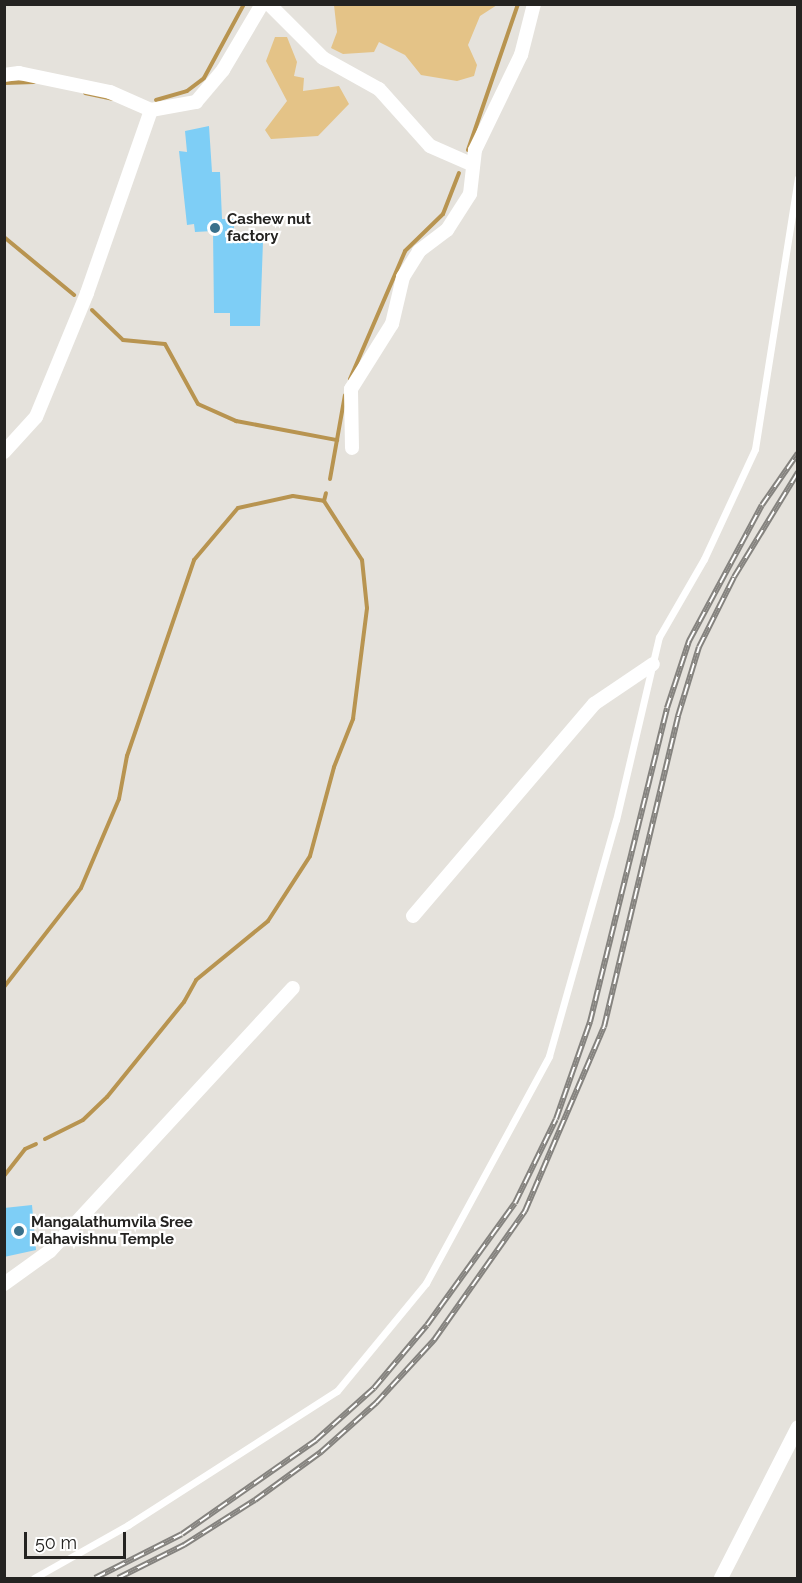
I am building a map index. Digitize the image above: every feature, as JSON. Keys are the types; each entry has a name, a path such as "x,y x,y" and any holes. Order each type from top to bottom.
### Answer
{"street":[{"path":"4,75 19,73 110,92 151,110 196,102 223,69 262,4"},
{"path":"269,4 322,58 379,89 430,146 473,165"},
{"path":"352,448 351,389 392,324 403,277 419,251 447,230 470,194 475,150 521,55 534,4"},
{"path":"4,452 36,417 87,293 151,110"},
{"path":"413,916 594,704 653,664"},
{"path":"4,1284 50,1251 293,988"},
{"path":"721,1578 798,1427"}],"lane":[{"path":"34,1578 128,1525 337,1391 426,1283 549,1056 616,820 659,638 704,559 755,449 798,178"}],"shaded area":[{"path":"334,5 497,5 480,16 468,45 477,65 474,76 457,81 421,75 405,55 379,42 374,52 343,54 331,48 337,32"},
{"path":"275,37 287,37 297,62 294,76 304,78 303,91 339,86 349,104 318,136 271,139 265,130 287,101 266,61"}],"building":[{"name":"Cashew nut factory","path":"209,126 212,172 220,172 222,219 234,219 234,240 263,241 260,326 230,326 230,313 214,313 213,231 195,232 194,224 187,225 179,151 187,152 185,131"},
{"name":"Mangalathumvila Sree Mahavishnu Temple","path":"32,1205 36,1250 4,1257 4,1208"}],"waterway":[{"path":"156,100 187,91 204,78 244,4"},
{"path":"468,150 518,4"},
{"path":"4,83 34,82"},
{"path":"85,93 113,99"},
{"path":"350,379 405,251 443,214 459,173"},
{"path":"4,237 74,295"},
{"path":"92,310 123,340 165,344 198,404 236,421 337,440"},
{"path":"330,479 345,395"},
{"path":"4,987 81,888 119,799 127,756 194,560 238,508 293,496 324,501 326,493"},
{"path":"45,1139 83,1120 107,1097 184,1002 196,980 268,921 310,856 334,767 353,719 367,608 362,560 324,501"},
{"path":"4,1176 25,1149 36,1144"}],"railway":[{"path":"95,1578 182,1534 316,1440 374,1388 427,1325 515,1203 556,1119 590,1022 667,708 689,641 762,505 798,453"},
{"path":"118,1578 184,1545 255,1500 321,1452 376,1403 434,1340 525,1211 604,1027 678,716 699,647 734,577 798,472"}],"place":[{"name":"Cashew nut factory","path":"215,228"},
{"name":"Mangalathumvila Sree Mahavishnu Temple","path":"19,1231"}]}
